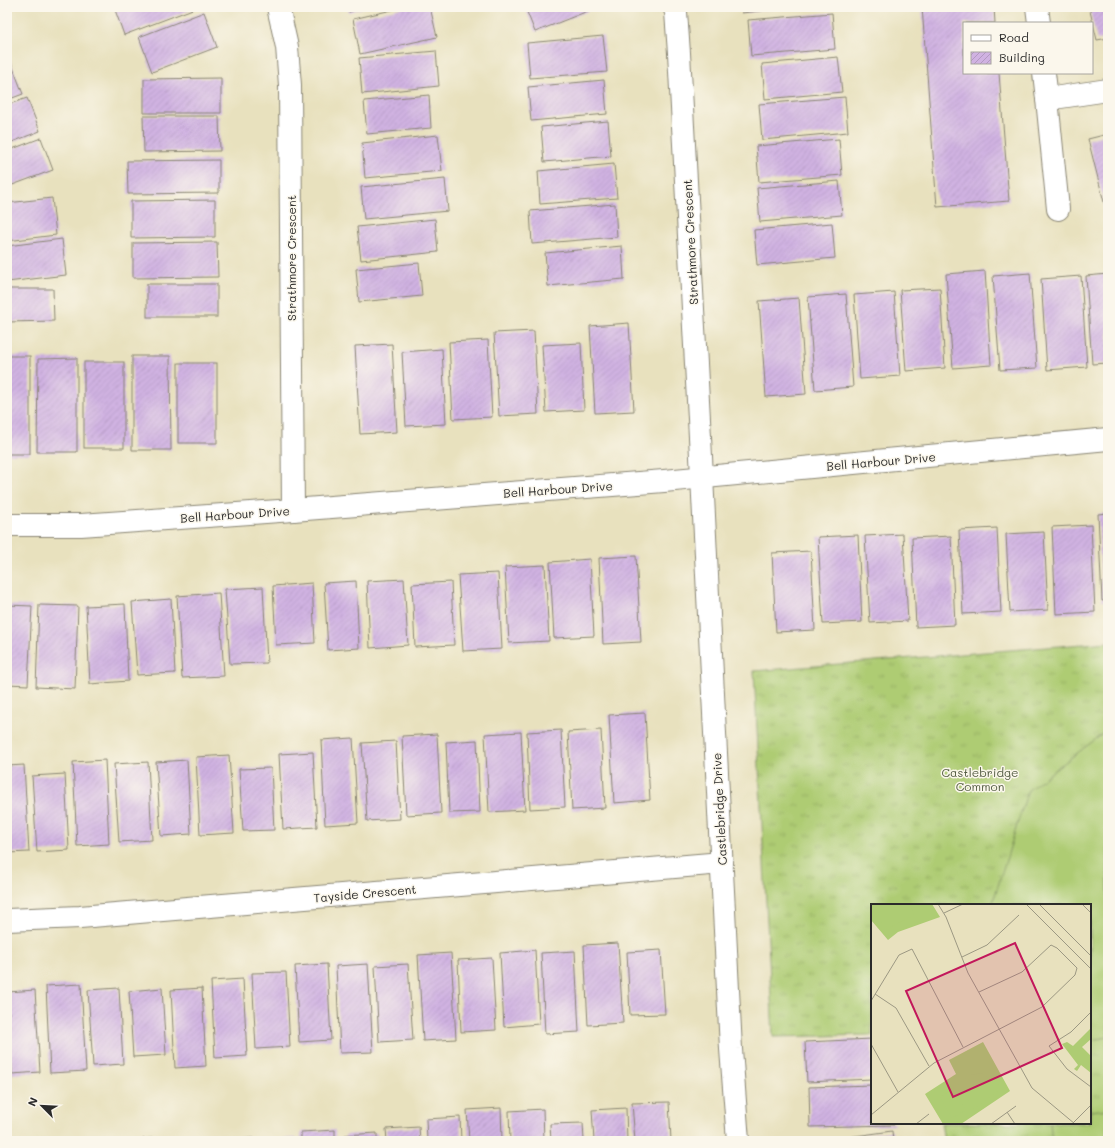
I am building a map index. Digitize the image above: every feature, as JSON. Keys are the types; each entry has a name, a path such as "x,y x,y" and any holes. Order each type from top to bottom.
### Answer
{"street":[{"name":"Strathmore Crescent","path":"278,7 287,47 290,85 293,510"},
{"name":"Strathmore Crescent","path":"674,7 676,12 679,53 702,477"},
{"path":"1037,7 1039,22"},
{"path":"1044,74 1058,209"},
{"path":"1047,99 1108,90"},
{"name":"Bell Harbour Drive","path":"7,525 81,525 293,510 702,477 1108,439"},
{"name":"Castlebridge Drive","path":"702,477 731,1049 738,1141"},
{"name":"Tayside Crescent","path":"7,920 88,916 722,863"}],"green space":[{"name":"Castlebridge Common","path":"1108,642 1108,1141 944,1141 941,1124 1091,1124 1091,904 871,904 871,1035 773,1037 754,671"},
{"path":"1108,730 1108,1037 1091,1040 1091,904 992,904 1028,790"},
{"path":"1108,1109 1108,1141 1052,1141 1050,1124 1091,1124 1091,1111"}],"building":[{"path":"114,7 198,7 124,35"},
{"path":"347,7 365,7 349,12"},
{"path":"405,7 430,7 437,37 360,54 353,19"},
{"path":"525,7 598,7 535,32"},
{"path":"741,7 785,7 785,8 742,13"},
{"path":"922,7 994,7 995,22 963,22 963,74 999,74 1009,201 937,207"},
{"path":"1089,7 1108,7 1108,38 1097,40"},
{"path":"204,12 217,47 152,72 139,37"},
{"path":"832,13 835,49 751,56 748,20"},
{"path":"603,36 607,72 530,78 527,43"},
{"path":"436,51 439,86 362,94 359,58"},
{"path":"838,57 842,92 765,99 762,64"},
{"path":"10,60 23,94 7,100 7,61"},
{"path":"221,78 221,113 144,113 144,79"},
{"path":"604,80 607,114 531,121 528,87"},
{"path":"429,95 431,128 367,134 364,101"},
{"path":"845,97 848,132 762,140 759,104"},
{"path":"27,98 40,131 7,144 7,105"},
{"path":"143,116 219,116 220,151 144,152"},
{"path":"608,121 611,156 544,162 541,127"},
{"path":"1108,134 1108,210 1106,210 1088,139"},
{"path":"438,135 442,171 365,178 362,143"},
{"path":"41,138 53,170 7,187 7,151"},
{"path":"839,139 842,175 759,182 756,146"},
{"path":"219,160 219,193 128,194 127,161"},
{"path":"614,164 617,198 540,204 538,171"},
{"path":"445,179 448,211 364,219 361,187"},
{"path":"839,181 842,215 760,222 757,188"},
{"path":"52,198 56,235 7,241 7,203"},
{"path":"215,200 215,237 131,238 131,201"},
{"path":"615,204 617,237 532,244 530,211"},
{"path":"435,219 438,252 361,260 357,227"},
{"path":"832,223 835,258 757,265 754,230"},
{"path":"62,239 66,275 7,282 7,246"},
{"path":"217,242 218,277 133,278 133,243"},
{"path":"622,246 624,279 548,286 545,253"},
{"path":"419,263 422,296 359,302 356,269"},
{"path":"985,271 991,365 953,368 946,274"},
{"path":"1030,273 1037,368 1000,370 993,276"},
{"path":"1108,274 1108,363 1092,364 1086,276"},
{"path":"1081,276 1087,367 1047,370 1041,279"},
{"path":"147,284 217,284 217,317 147,317"},
{"path":"940,288 945,368 906,371 900,290"},
{"path":"7,289 53,289 54,321 7,322"},
{"path":"894,292 900,376 860,379 854,295"},
{"path":"846,294 853,387 815,390 808,297"},
{"path":"799,298 806,394 766,397 759,301"},
{"path":"629,323 634,411 595,413 590,326"},
{"path":"534,331 538,414 499,416 494,333"},
{"path":"488,340 492,417 453,419 449,342"},
{"path":"581,343 584,410 546,412 542,345"},
{"path":"392,344 397,432 360,434 355,346"},
{"path":"442,349 446,424 406,426 402,352"},
{"path":"7,356 30,356 30,454 7,454"},
{"path":"132,356 170,356 171,450 132,450"},
{"path":"77,358 77,452 37,452 38,359"},
{"path":"84,362 124,362 124,448 84,448"},
{"path":"178,363 217,363 217,443 178,443"},
{"path":"1108,513 1108,600 1102,601 1098,514"},
{"path":"1091,525 1095,612 1056,614 1052,527"},
{"path":"997,528 1001,612 963,614 959,530"},
{"path":"1044,532 1048,610 1010,612 1006,534"},
{"path":"903,534 908,621 870,623 865,536"},
{"path":"858,535 862,622 823,624 818,537"},
{"path":"951,536 955,625 916,627 912,538"},
{"path":"811,551 815,630 776,632 772,553"},
{"path":"636,556 641,642 603,644 599,558"},
{"path":"590,559 594,636 554,638 550,562"},
{"path":"545,565 549,641 509,643 505,567"},
{"path":"498,573 502,649 463,651 458,575"},
{"path":"404,579 408,645 370,648 367,581"},
{"path":"356,581 359,648 328,650 324,583"},
{"path":"451,582 454,645 415,647 412,584"},
{"path":"312,583 315,643 276,645 273,586"},
{"path":"263,587 267,663 230,664 225,589"},
{"path":"219,593 224,676 182,678 177,596"},
{"path":"171,599 175,673 137,675 132,602"},
{"path":"125,604 128,681 90,684 86,606"},
{"path":"7,605 32,606 28,685 7,684"},
{"path":"39,605 78,606 75,689 36,687"},
{"path":"645,713 650,800 614,803 609,715"},
{"path":"561,730 565,807 530,809 527,732"},
{"path":"601,730 605,808 572,810 568,732"},
{"path":"521,732 525,810 489,812 485,734"},
{"path":"437,734 441,813 406,815 402,736"},
{"path":"353,738 358,823 325,825 321,740"},
{"path":"477,740 480,812 449,813 446,742"},
{"path":"396,741 400,819 367,821 362,743"},
{"path":"313,752 317,827 283,829 279,754"},
{"path":"229,755 234,833 200,835 196,757"},
{"path":"105,760 109,844 77,846 73,762"},
{"path":"187,760 191,834 161,836 156,762"},
{"path":"148,762 152,840 119,842 114,764"},
{"path":"24,765 29,852 7,853 7,766"},
{"path":"271,768 274,830 243,831 239,769"},
{"path":"65,774 69,850 37,852 32,776"},
{"path":"618,943 623,1023 588,1025 584,945"},
{"path":"535,950 539,1024 504,1027 500,953"},
{"path":"661,950 665,1014 630,1015 627,952"},
{"path":"575,951 579,1032 545,1034 541,953"},
{"path":"451,953 456,1039 423,1041 418,955"},
{"path":"492,958 496,1030 461,1032 458,960"},
{"path":"327,964 331,1040 299,1042 295,966"},
{"path":"368,964 373,1052 340,1053 336,966"},
{"path":"408,964 413,1040 379,1042 375,966"},
{"path":"286,972 290,1047 256,1049 252,973"},
{"path":"243,979 247,1056 215,1058 211,981"},
{"path":"81,984 86,1071 50,1073 46,986"},
{"path":"119,988 123,1064 93,1066 88,990"},
{"path":"162,988 166,1055 133,1057 129,991"},
{"path":"202,988 206,1066 175,1068 171,990"},
{"path":"35,990 40,1072 12,1074 8,992"},
{"path":"871,1039 871,1079 807,1082 805,1042"},
{"path":"871,1085 871,1124 894,1125 810,1127 809,1087"},
{"path":"669,1102 671,1141 635,1141 632,1103"},
{"path":"501,1108 502,1141 469,1141 467,1110"},
{"path":"626,1108 627,1141 594,1141 592,1110"},
{"path":"543,1109 544,1141 510,1141 509,1111"},
{"path":"460,1117 461,1141 427,1141 426,1119"},
{"path":"583,1123 584,1141 551,1141 550,1124"},
{"path":"419,1127 420,1141 387,1141 386,1129"},
{"path":"335,1130 335,1141 301,1141 301,1132"},
{"path":"892,1131 893,1141 825,1141 825,1140"},
{"path":"377,1133 377,1141 345,1141 345,1135"},
{"path":"169,1137 169,1141 139,1141 139,1139"},
{"path":"253,1138 253,1141 219,1141 219,1140"},
{"path":"296,1138 296,1141 267,1141 267,1140"}]}
